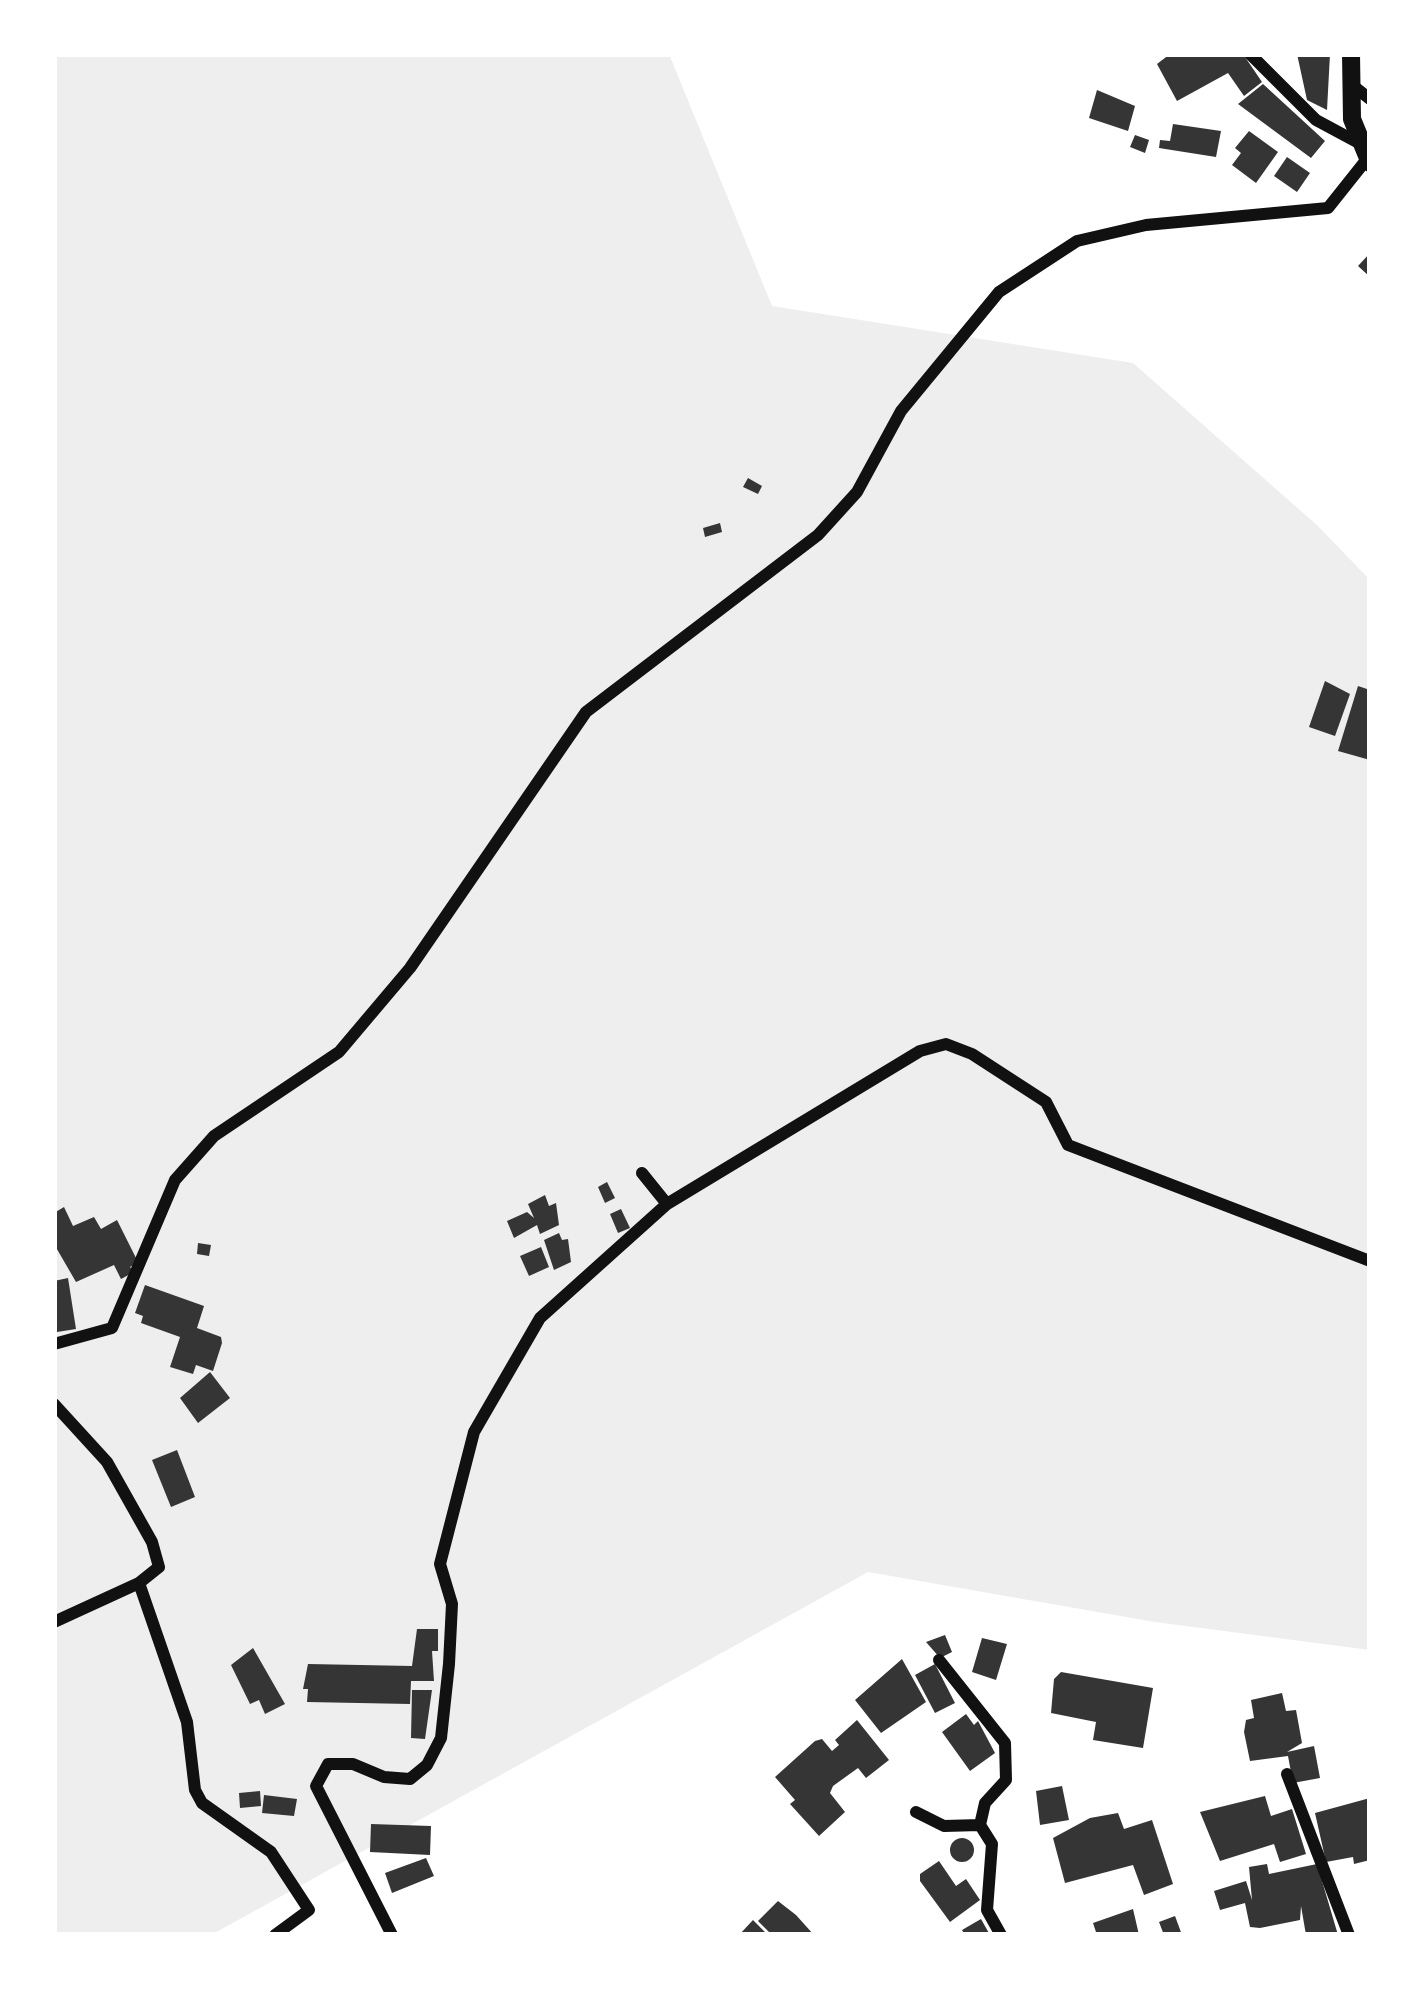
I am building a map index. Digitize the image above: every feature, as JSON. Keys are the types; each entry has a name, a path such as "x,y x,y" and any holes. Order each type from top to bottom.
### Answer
{"main road":[{"path":"1351,54 1351,85 1365,155"}],"street":[{"path":"54,1344 112,1328 175,1180 214,1136 339,1052 410,968 586,712 613,686 818,535 857,492 901,411 999,292 1077,241 1146,225 1328,208 1365,155 1316,120 1250,54"},
{"path":"1351,85 1370,99"},
{"path":"392,1935 316,1786 328,1764 352,1764 384,1777 410,1779 428,1765 441,1738 449,1664 452,1604 440,1564 474,1432 540,1318 667,1204 920,1051 946,1045 972,1054 1046,1102 1068,1145 1370,1261"},
{"path":"642,1173 667,1204"},
{"path":"54,1404 107,1462 152,1542 159,1567 140,1583 54,1622"},
{"path":"140,1583 187,1722 195,1790 202,1803 271,1852 309,1910 275,1935"},
{"path":"939,1660 1006,1743 1006,1780 985,1803 980,1825 992,1844 987,1910 1000,1935"},
{"path":"1287,1774 1349,1935"},
{"path":"916,1813 944,1826 980,1825"}],"shaded area":[{"path":"54,54 669,54 772,306 1133,363 1319,527 1370,580 1370,1650 1155,1622 868,1572 211,1935 54,1935"}],"building":[{"path":"1170,54 1243,54 1262,82 1244,96 1228,73 1177,101 1157,64"},
{"path":"1297,54 1330,54 1327,110 1307,100"},
{"path":"1263,84 1325,141 1311,158 1238,104"},
{"path":"1097,90 1135,106 1128,131 1089,118"},
{"path":"1173,124 1221,131 1216,157 1159,148 1160,140 1170,141"},
{"path":"1249,131 1278,152 1256,183 1232,165 1241,153 1235,148"},
{"path":"1135,135 1149,140 1145,153 1130,147"},
{"path":"1287,157 1310,173 1297,192 1274,176"},
{"path":"1370,253 1370,277 1358,266"},
{"path":"748,478 762,486 758,494 743,487"},
{"path":"720,523 722,532 705,537 703,528"},
{"path":"1325,681 1350,694 1335,736 1309,727"},
{"path":"1358,686 1370,690 1370,760 1338,751"},
{"path":"607,1182 615,1198 605,1203 598,1187"},
{"path":"545,1195 549,1206 556,1203 559,1225 540,1234 537,1225 514,1238 507,1221 527,1212 534,1218 528,1204"},
{"path":"64,1207 73,1226 94,1217 101,1229 117,1220 138,1262 130,1267 134,1272 121,1279 114,1265 76,1282 54,1244 54,1213"},
{"path":"621,1209 630,1228 618,1233 610,1214"},
{"path":"559,1233 562,1240 568,1239 571,1262 554,1270 544,1240"},
{"path":"198,1243 211,1245 209,1256 197,1254"},
{"path":"541,1247 549,1267 529,1276 520,1256"},
{"path":"68,1278 76,1329 57,1332 54,1281"},
{"path":"145,1285 204,1306 197,1328 221,1337 222,1343 213,1371 196,1365 193,1374 170,1367 180,1337 141,1323 143,1316 135,1313"},
{"path":"210,1372 230,1398 198,1423 180,1398"},
{"path":"177,1450 195,1497 171,1507 152,1460"},
{"path":"417,1629 438,1629 438,1651 432,1651 434,1681 411,1681 410,1704 307,1702 308,1689 303,1689 308,1664 412,1666"},
{"path":"945,1635 952,1652 940,1658 926,1642"},
{"path":"982,1638 1007,1644 996,1680 972,1672"},
{"path":"253,1648 285,1704 265,1714 259,1700 250,1704 231,1665"},
{"path":"902,1659 926,1702 881,1733 855,1700"},
{"path":"935,1664 955,1703 935,1713 915,1675"},
{"path":"1061,1672 1153,1688 1143,1748 1093,1740 1096,1722 1051,1713 1054,1679"},
{"path":"412,1690 432,1690 425,1739 411,1738"},
{"path":"1282,1693 1286,1711 1296,1710 1302,1743 1287,1752 1314,1746 1320,1778 1293,1783 1288,1756 1250,1761 1244,1732 1246,1720 1254,1718 1251,1700"},
{"path":"966,1714 974,1725 978,1721 995,1753 970,1771 942,1732"},
{"path":"857,1720 889,1760 866,1778 858,1768 833,1786 830,1793 845,1812 819,1836 790,1804 795,1800 775,1777 815,1741 822,1739 832,1751 839,1745 835,1740"},
{"path":"1062,1786 1069,1820 1040,1825 1036,1791"},
{"path":"260,1791 261,1806 240,1808 239,1793"},
{"path":"264,1795 297,1799 294,1816 262,1813"},
{"path":"1265,1796 1271,1816 1292,1809 1306,1854 1280,1862 1274,1844 1220,1861 1200,1812"},
{"path":"1370,1798 1370,1860 1354,1864 1353,1857 1326,1862 1315,1813"},
{"path":"1118,1813 1124,1829 1152,1820 1173,1884 1144,1895 1133,1865 1065,1883 1053,1838 1090,1818"},
{"path":"371,1824 431,1826 430,1855 370,1852"},
{"path":"962,1838 971,1841 971,1859 962,1862 953,1859 950,1850 953,1841"},
{"path":"426,1858 434,1876 392,1893 385,1873"},
{"path":"939,1861 956,1886 966,1879 980,1900 950,1922 920,1881 920,1874"},
{"path":"1267,1864 1269,1874 1317,1864 1338,1935 1306,1935 1301,1906 1300,1920 1260,1928 1250,1927 1245,1903 1220,1910 1214,1891 1246,1881 1252,1900 1249,1867"},
{"path":"778,1901 814,1935 772,1935 758,1921"},
{"path":"1133,1909 1139,1935 1097,1935 1093,1923"},
{"path":"1175,1916 1182,1935 1164,1935 1159,1922"},
{"path":"981,1919 990,1935 965,1935 962,1930"},
{"path":"753,1920 768,1935 739,1935"}]}
